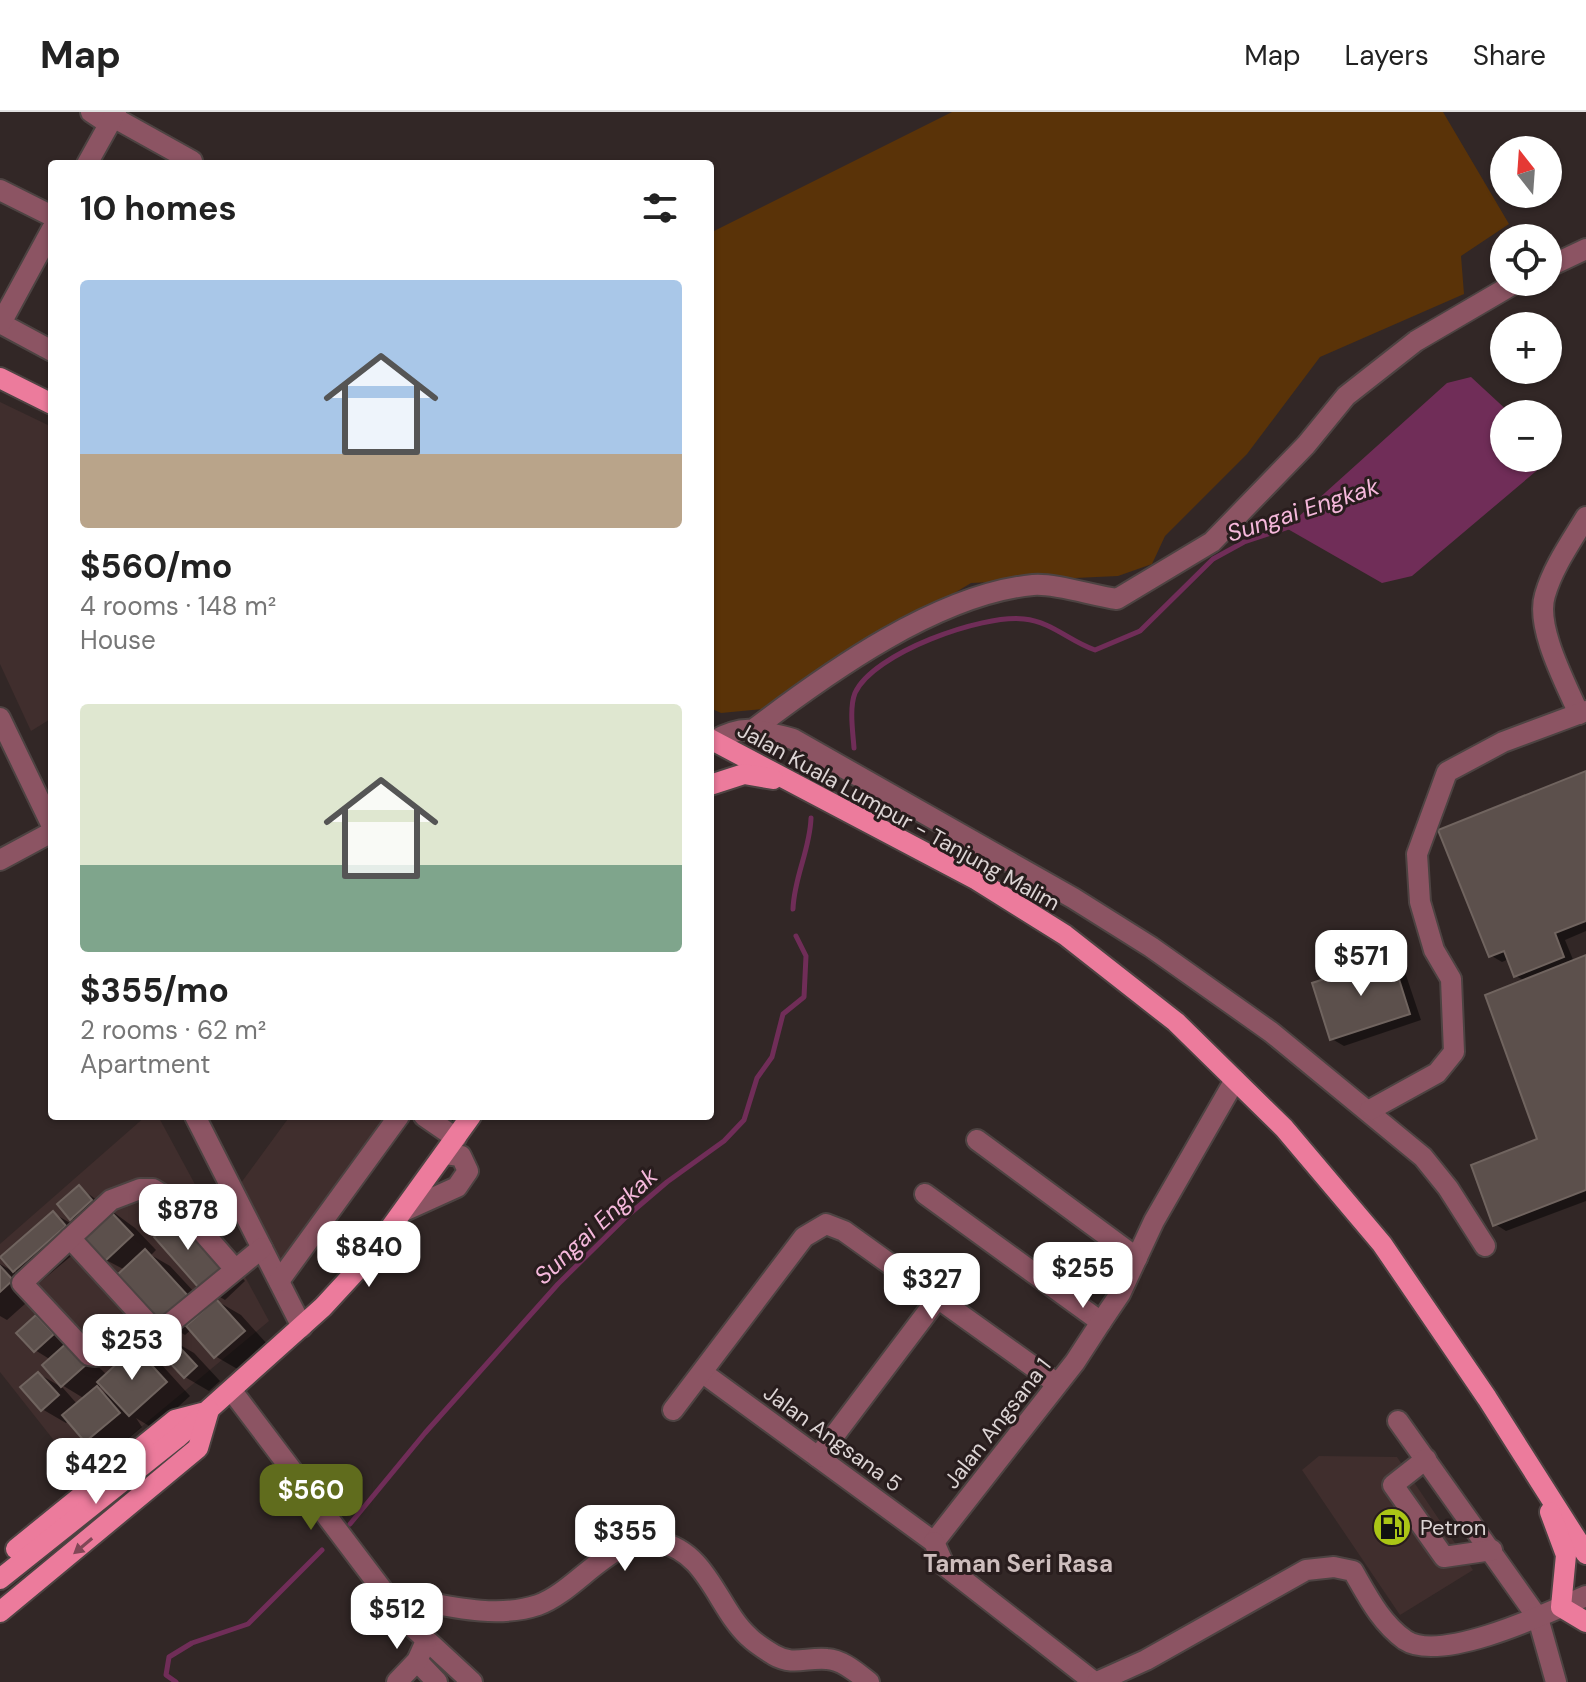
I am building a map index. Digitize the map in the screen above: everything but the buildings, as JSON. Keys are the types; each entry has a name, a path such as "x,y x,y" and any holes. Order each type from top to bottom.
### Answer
{"main road":[{"path":"0,378 48,402"},
{"name":"Jalan Kuala Lumpur - Tanjung Malim","path":"714,744 977,880 1065,935 1176,1022 1284,1128 1382,1244 1586,1554"},
{"path":"714,784 744,774 796,785"},
{"path":"0,1579 232,1391 302,1327 370,1256 468,1120"},
{"path":"0,1562 175,1420 209,1410"},
{"path":"0,1612 198,1448 209,1410"},
{"path":"1538,1478 1566,1555 1561,1607 1586,1622"}],"street":[{"path":"91,112 113,118 190,160"},
{"path":"89,160 113,118"},
{"path":"0,190 48,214"},
{"path":"48,236 0,323 48,349"},
{"path":"1562,260 1586,249"},
{"path":"754,729 844,664 953,608 1036,585 1117,599 1212,542 1306,445 1346,396 1404,350 1494,296"},
{"path":"1370,1110 1437,1073 1454,1052 1451,979 1434,950 1420,902 1417,854 1447,772 1503,742 1582,712 1555,661 1543,598 1559,562 1586,517"},
{"path":"0,718 48,816"},
{"path":"714,740 735,729 754,729 793,739 849,768 1073,898 1151,947 1271,1032 1370,1110 1436,1171 1485,1246"},
{"path":"0,860 48,822"},
{"name":"Jalan Angsana 1","path":"934,1542 1101,1322 1154,1221 1235,1080"},
{"path":"197,1120 302,1327"},
{"path":"279,1281 396,1120"},
{"path":"404,1211 457,1187 468,1171 461,1156 427,1120"},
{"path":"977,1140 1137,1258"},
{"path":"234,1268 178,1204 153,1189 126,1192 111,1200 23,1280 25,1289 92,1357 120,1338 147,1340 158,1334 234,1268 262,1248"},
{"path":"925,1194 1101,1322"},
{"path":"673,1410 804,1237 826,1224 844,1231 1056,1383"},
{"path":"70,1238 158,1334"},
{"path":"818,1457 938,1298"},
{"name":"Jalan Angsana 5","path":"703,1373 934,1542 944,1565 1096,1682"},
{"path":"232,1391 387,1595 426,1641 472,1682"},
{"path":"1398,1421 1538,1618 1556,1682"},
{"path":"1426,1459 1393,1485 1444,1557 1492,1550"},
{"path":"387,1595 499,1612 536,1606 557,1597 628,1545 659,1542 695,1560 748,1637 793,1663 828,1658 847,1666 869,1682"},
{"path":"1096,1682 1146,1660 1306,1570 1334,1567 1353,1571 1377,1613 1407,1642 1455,1646 1538,1618 1586,1596"},
{"path":"397,1682 417,1661 426,1641"},
{"path":"417,1661 437,1682"}],"shaded area":[{"path":"952,112 1443,112 1490,192 1490,208 1500,208 1509,224 1490,224 1490,237 1461,256 1464,294 1320,357 1247,454 1165,536 1152,564 1118,576 971,583 763,709 721,713 714,710 714,231"},
{"path":"1471,377 1496,400 1490,400 1490,472 1535,472 1412,576 1382,583 1286,528 1447,383"},
{"path":"0,402 48,425 48,720 31,731 0,664"},
{"path":"141,1120 160,1120 269,1321 82,1476 0,1372 0,1244"},
{"path":"287,1120 386,1120 280,1269 238,1187"},
{"path":"1319,1456 1397,1457 1473,1570 1400,1615 1302,1470"}],"waterway":[{"name":"Sungai Engkak","path":"854,748 852,713 855,693 866,678 905,651 957,630 1005,619 1024,619 1043,624 1095,650 1140,631 1213,559 1244,542 1292,526"},
{"name":"Sungai Engkak","path":"793,909 811,818"},
{"name":"Sungai Engkak","path":"350,1524 425,1433 558,1284 626,1217 667,1182 724,1141 744,1120 757,1078 772,1057 783,1014 804,997 806,956 796,936"},
{"name":"Sungai Engkak","path":"176,1682 166,1675 169,1657 192,1643 248,1624 322,1550"}],"place":[{"name":"Petron","path":"1392,1527"}],"district":[{"name":"Taman Seri Rasa","path":"1018,1564"}]}
